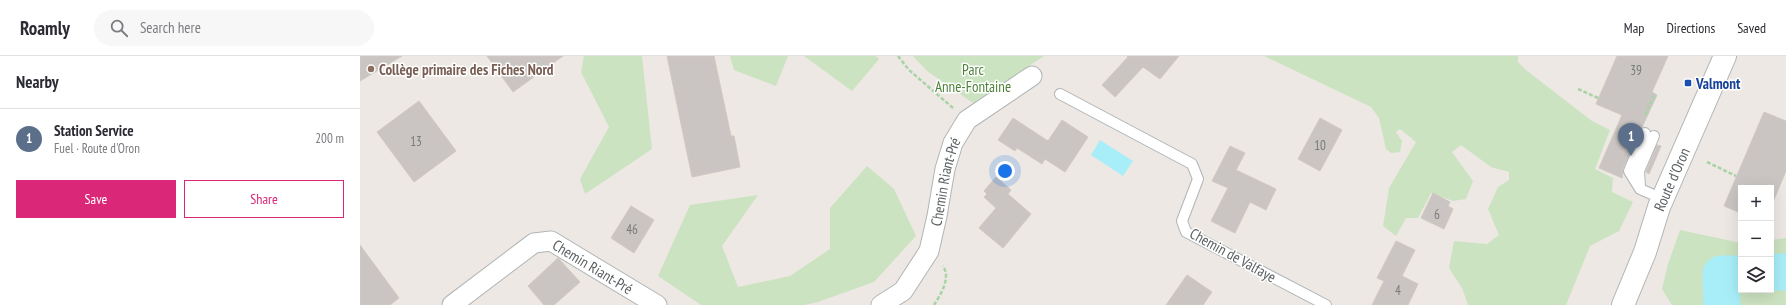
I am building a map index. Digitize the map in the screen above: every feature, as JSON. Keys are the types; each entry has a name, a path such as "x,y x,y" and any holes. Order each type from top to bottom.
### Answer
{"main road":[{"name":"Route d'Oron","path":"1623,305 1645,252 1663,199 1725,56"}],"street":[{"name":"Chemin Riant-Pré","path":"881,305 903,291 929,251 945,169 953,143 967,120 1032,76"},
{"name":"Chemin Riant-Pré","path":"452,305 534,243 551,241 656,305"}],"lane":[{"name":"Chemin de Valfaye","path":"1060,94 1192,164 1198,179 1182,221 1186,232 1326,305"},
{"path":"1649,134 1629,171 1640,189 1663,199"}],"path":[{"path":"898,56 909,70 967,120"},
{"path":"1578,89 1598,98"},
{"path":"1645,115 1654,95"},
{"path":"1707,162 1736,176"},
{"path":"929,251 938,259 947,276 942,293 934,305"}],"green space":[{"path":"584,56 642,56 652,149 585,194 580,179 609,127 581,72"},
{"path":"730,56 788,56 776,86 734,70"},
{"path":"804,56 876,56 879,59 852,91"},
{"name":"Parc Anne-Fontaine","path":"913,56 1044,56 973,103 927,71"},
{"path":"1264,56 1518,56 1518,62 1526,70 1592,121 1610,130 1595,169 1613,178 1612,192 1633,202 1619,231 1590,246 1566,305 1468,305 1462,288 1449,268 1454,241 1487,244 1499,235 1488,209 1498,187 1509,180 1509,172 1491,167 1461,145 1452,152 1473,181 1466,199 1453,201 1431,193 1418,218 1406,218 1396,236 1383,226 1389,188 1416,142 1400,129 1396,132 1402,141 1400,152 1391,153 1386,149 1379,118 1371,107"},
{"path":"867,166 894,189 916,236 874,282 818,302 804,305 701,305 658,276 690,205 758,195 722,246 738,287 790,276 830,249 830,208"},
{"path":"1680,230 1738,242 1738,293 1774,293 1774,240 1786,238 1786,305 1672,305 1662,289 1668,264"}],"water":[{"path":"1100,140 1133,161 1123,176 1091,155"}],"building":[{"name":"Collège primaire des Fiches Nord","path":"360,56 402,56 360,81"},
{"path":"487,56 563,56 513,92"},
{"path":"667,56 714,56 731,136 734,136 740,167 692,177"},
{"path":"1127,56 1179,56 1160,79 1143,67 1115,97 1102,85 1128,57"},
{"path":"1617,56 1668,56 1652,92 1657,95 1623,168 1622,178 1599,168 1622,115 1596,104"},
{"path":"419,101 456,151 414,182 377,132"},
{"path":"1764,112 1786,121 1786,171 1774,200 1774,185 1738,185 1738,212 1724,206"},
{"path":"1013,118 1048,141 1062,120 1088,137 1065,172 1045,159 1042,164 1017,148 1015,151 998,140"},
{"path":"1320,118 1342,130 1320,171 1298,159"},
{"path":"1657,145 1661,146 1649,174 1646,172"},
{"path":"1230,146 1245,153 1236,170 1276,189 1266,210 1250,202 1235,233 1211,221 1228,188 1212,181"},
{"path":"996,177 1011,190 1008,194 1031,214 1003,248 979,228 996,208 984,197 987,194 984,191"},
{"path":"1433,193 1450,202 1448,206 1453,209 1444,229 1421,218"},
{"path":"631,206 654,220 634,253 611,238"},
{"path":"1396,241 1415,250 1402,276 1418,284 1408,305 1372,305 1384,281 1377,278"},
{"path":"360,245 399,298 390,305 360,305"},
{"path":"558,258 580,282 554,305 544,305 528,286"},
{"path":"1187,275 1212,292 1203,305 1166,305"}],"waterway":[{"path":"1774,272 1786,272"},
{"path":"1722,305 1721,274 1738,274"}],"place":[{"name":"Collège primaire des Fiches Nord","path":"371,69"},
{"name":"Valmont","path":"1688,83"},
{"name":"Station Service","path":"1631,156"}]}
